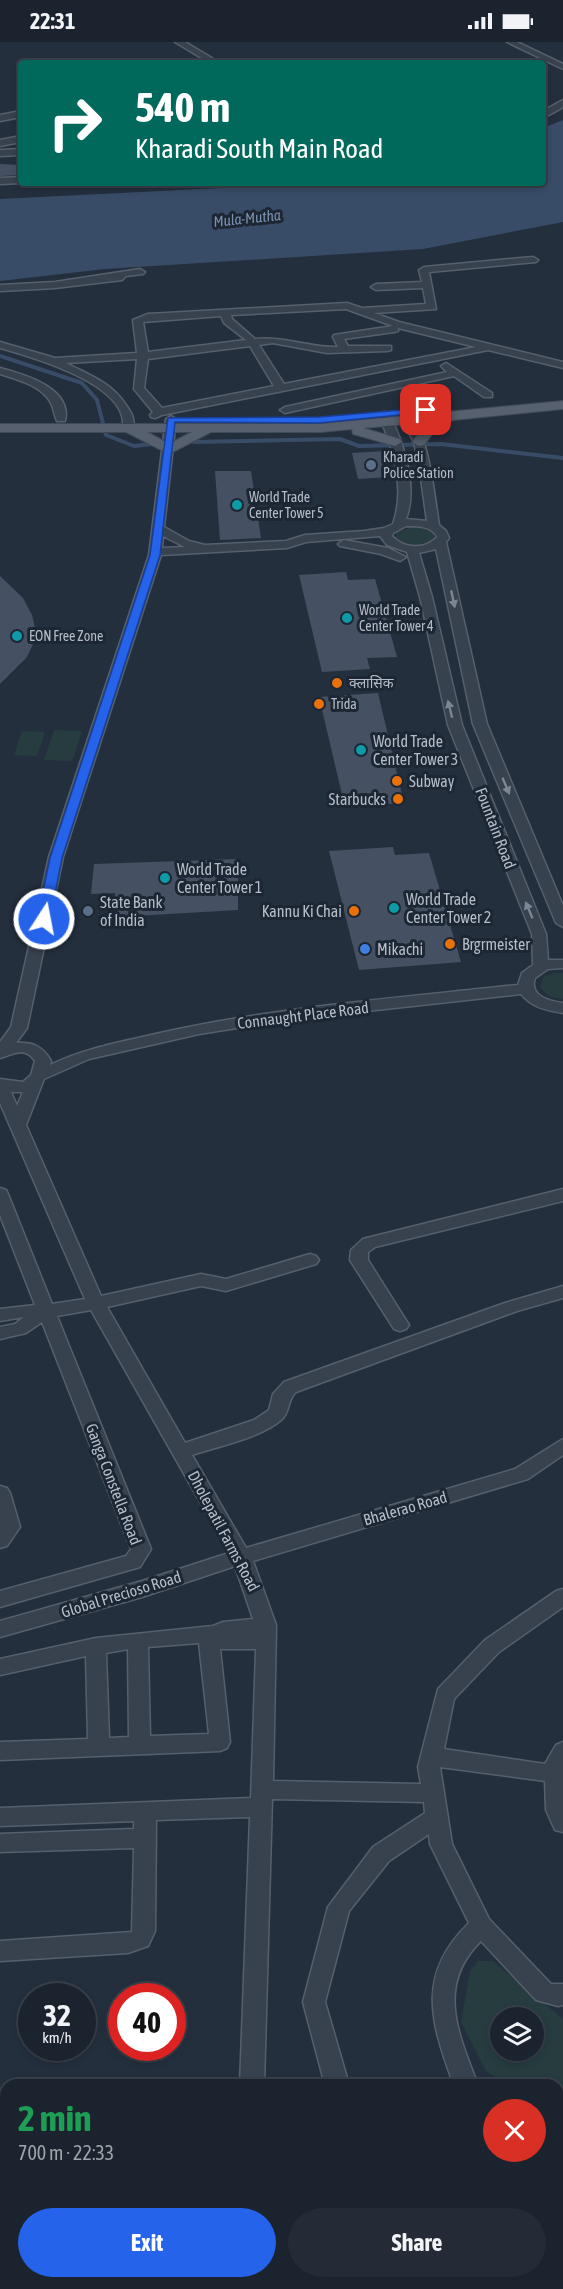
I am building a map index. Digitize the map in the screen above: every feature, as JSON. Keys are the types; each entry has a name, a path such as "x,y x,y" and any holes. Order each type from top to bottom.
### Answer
{"main road":[{"path":"337,428 386,419 563,397"},
{"path":"405,417 450,417 563,405"},
{"path":"419,445 430,428 450,417"},
{"path":"0,420 62,419 92,423"},
{"path":"0,428 164,420 386,419"},
{"path":"123,423 164,420 211,428 337,428 371,434 396,445"},
{"path":"123,423 169,450 211,428"}],"street":[{"path":"179,42 211,60"},
{"path":"511,42 563,67"},
{"path":"546,113 563,104"},
{"path":"0,118 18,115"},
{"path":"0,143 18,140"},
{"path":"0,153 18,152"},
{"path":"0,181 18,180"},
{"path":"357,310 432,307 424,270 533,260"},
{"path":"0,288 140,272"},
{"path":"34,285 55,285 122,277"},
{"path":"376,287 426,285"},
{"path":"0,1053 19,1028 56,858 156,550 169,450 164,420 139,389 142,356 138,320 140,318 347,306 395,327 491,346 563,365"},
{"path":"225,313 228,321 238,326 252,342 281,388"},
{"path":"381,368 395,327"},
{"path":"344,349 338,337 395,327"},
{"path":"54,361 142,356 284,340 327,350 387,348"},
{"path":"0,345 54,361 104,386 114,395 123,423"},
{"path":"164,420 226,400 491,346"},
{"path":"437,357 454,373 488,395"},
{"path":"0,371 49,391 60,405 62,419"},
{"path":"285,410 454,373"},
{"path":"216,386 226,400"},
{"name":"Fountain Road","path":"405,417 419,445 433,526 443,535 440,542 473,704 563,923"},
{"path":"340,544 389,537 399,524 405,509 402,465 386,419"},
{"path":"399,524 420,523 433,526"},
{"path":"159,529 199,548"},
{"path":"292,543 305,539 389,537 412,549 428,548 440,542"},
{"path":"156,550 194,551 199,548 292,543 340,544 384,550 404,559 418,570"},
{"name":"Fountain Road","path":"412,549 455,725 539,934 541,967"},
{"path":"563,964 541,967 528,974 524,981 524,989 535,1001 563,1008"},
{"name":"Connaught Place Road","path":"0,1084 20,1087 84,1055 199,1029 255,1020 524,989"},
{"path":"18,1124 44,1061 19,1028"},
{"name":"Connaught Place Road","path":"0,1053 15,1048 84,1055"},
{"name":"Dholepatil Farms Road","path":"0,1084 96,1303 241,1557 258,1593 266,1633 252,2079"},
{"name":"Ganga Constella Road","path":"0,1194 141,1549 133,1562 0,1599"},
{"path":"400,1325 359,1260 360,1250 369,1243 563,1195"},
{"path":"0,1316 20,1311 47,1311 96,1303 201,1281 226,1285 310,1260"},
{"path":"180,1452 261,1425 277,1414 282,1394 290,1387 511,1307 563,1292"},
{"path":"0,1333 20,1329 47,1311"},
{"name":"Bhalerao Road","path":"241,1557 521,1474 563,1446"},
{"path":"0,1496 10,1527 0,1541"},
{"name":"Global Precioso Road","path":"0,1629 142,1589 241,1557"},
{"path":"563,1597 492,1646 445,1695 429,1767 441,1844 481,1926 544,1994 558,1996 563,1994"},
{"path":"0,1667 96,1646 138,1640 212,1634 224,1642 266,1633"},
{"path":"0,1751 220,1742 212,1634"},
{"path":"138,1640 140,1746"},
{"path":"96,1646 99,1746"},
{"path":"563,1750 555,1765 557,1810 563,1823"},
{"path":"432,1756 555,1774"},
{"path":"0,1817 145,1812 262,1799 433,1793"},
{"path":"0,1951 128,1943 140,1939 144,1931 145,1812"},
{"path":"335,2079 314,2002 339,1907 381,1854 437,1817"},
{"path":"0,1843 145,1838"},
{"path":"464,2079 448,2037 441,1998 453,1957 481,1926"}],"green space":[{"path":"414,527 428,529 435,534 434,539 425,544 415,545 396,538 396,532"},
{"path":"54,730 82,731 72,761 44,760"},
{"path":"22,731 45,732 37,756 14,755"},
{"path":"553,973 563,973 563,999 548,996 540,987 543,977"},
{"path":"478,1961 493,1961 563,2019 563,2079 498,2079 486,2071 461,2022 470,1971"}],"water":[{"name":"Mula-Mutha","path":"563,120 563,222 423,249 105,269 0,281 0,199 261,186 546,186 546,127"}],"building":[{"path":"0,164 18,165 18,175 0,176"},
{"name":"Kharadi Police Station","path":"386,451 390,477 358,479 352,453"},
{"name":"World Trade Center Tower 5","path":"215,471 251,471 261,538 220,540"},
{"name":"World Trade Center Tower 4","path":"346,572 348,580 375,579 397,657 367,658 370,669 322,672 299,575"},
{"name":"EON Free Zone","path":"0,576 23,598 32,615 35,628 33,644 27,657 0,684"},
{"name":"World Trade Center Tower 3","path":"378,693 404,803 345,807 319,697"},
{"name":"World Trade Center Tower 2","path":"393,847 395,855 429,853 461,962 359,970 329,851"},
{"name":"World Trade Center Tower 1","path":"238,859 238,910 116,917 115,893 91,894 94,864"}],"waterway":[{"path":"0,356 82,383 97,400 106,435 134,446 152,444"},
{"path":"194,442 340,439 359,446 441,444 563,458"}],"place":[{"name":"Kharadi Police Station","path":"371,465"},
{"name":"World Trade Center Tower 5","path":"237,505"},
{"name":"World Trade Center Tower 4","path":"347,618"},
{"name":"EON Free Zone","path":"17,636"},
{"name":"क्लासिक","path":"337,683"},
{"name":"Trida","path":"319,704"},
{"name":"World Trade Center Tower 3","path":"361,750"},
{"name":"Subway","path":"397,781"},
{"name":"Starbucks","path":"398,799"},
{"name":"World Trade Center Tower 1","path":"165,878"},
{"name":"World Trade Center Tower 2","path":"394,908"},
{"name":"State Bank of India","path":"88,911"},
{"name":"Kannu Ki Chai","path":"354,911"},
{"name":"Brgrmeister","path":"450,944"},
{"name":"Mikachi","path":"365,949"}],"route":[{"path":"44,919 56,858 155,555 171,419 319,420 362,418 426,410"}]}
